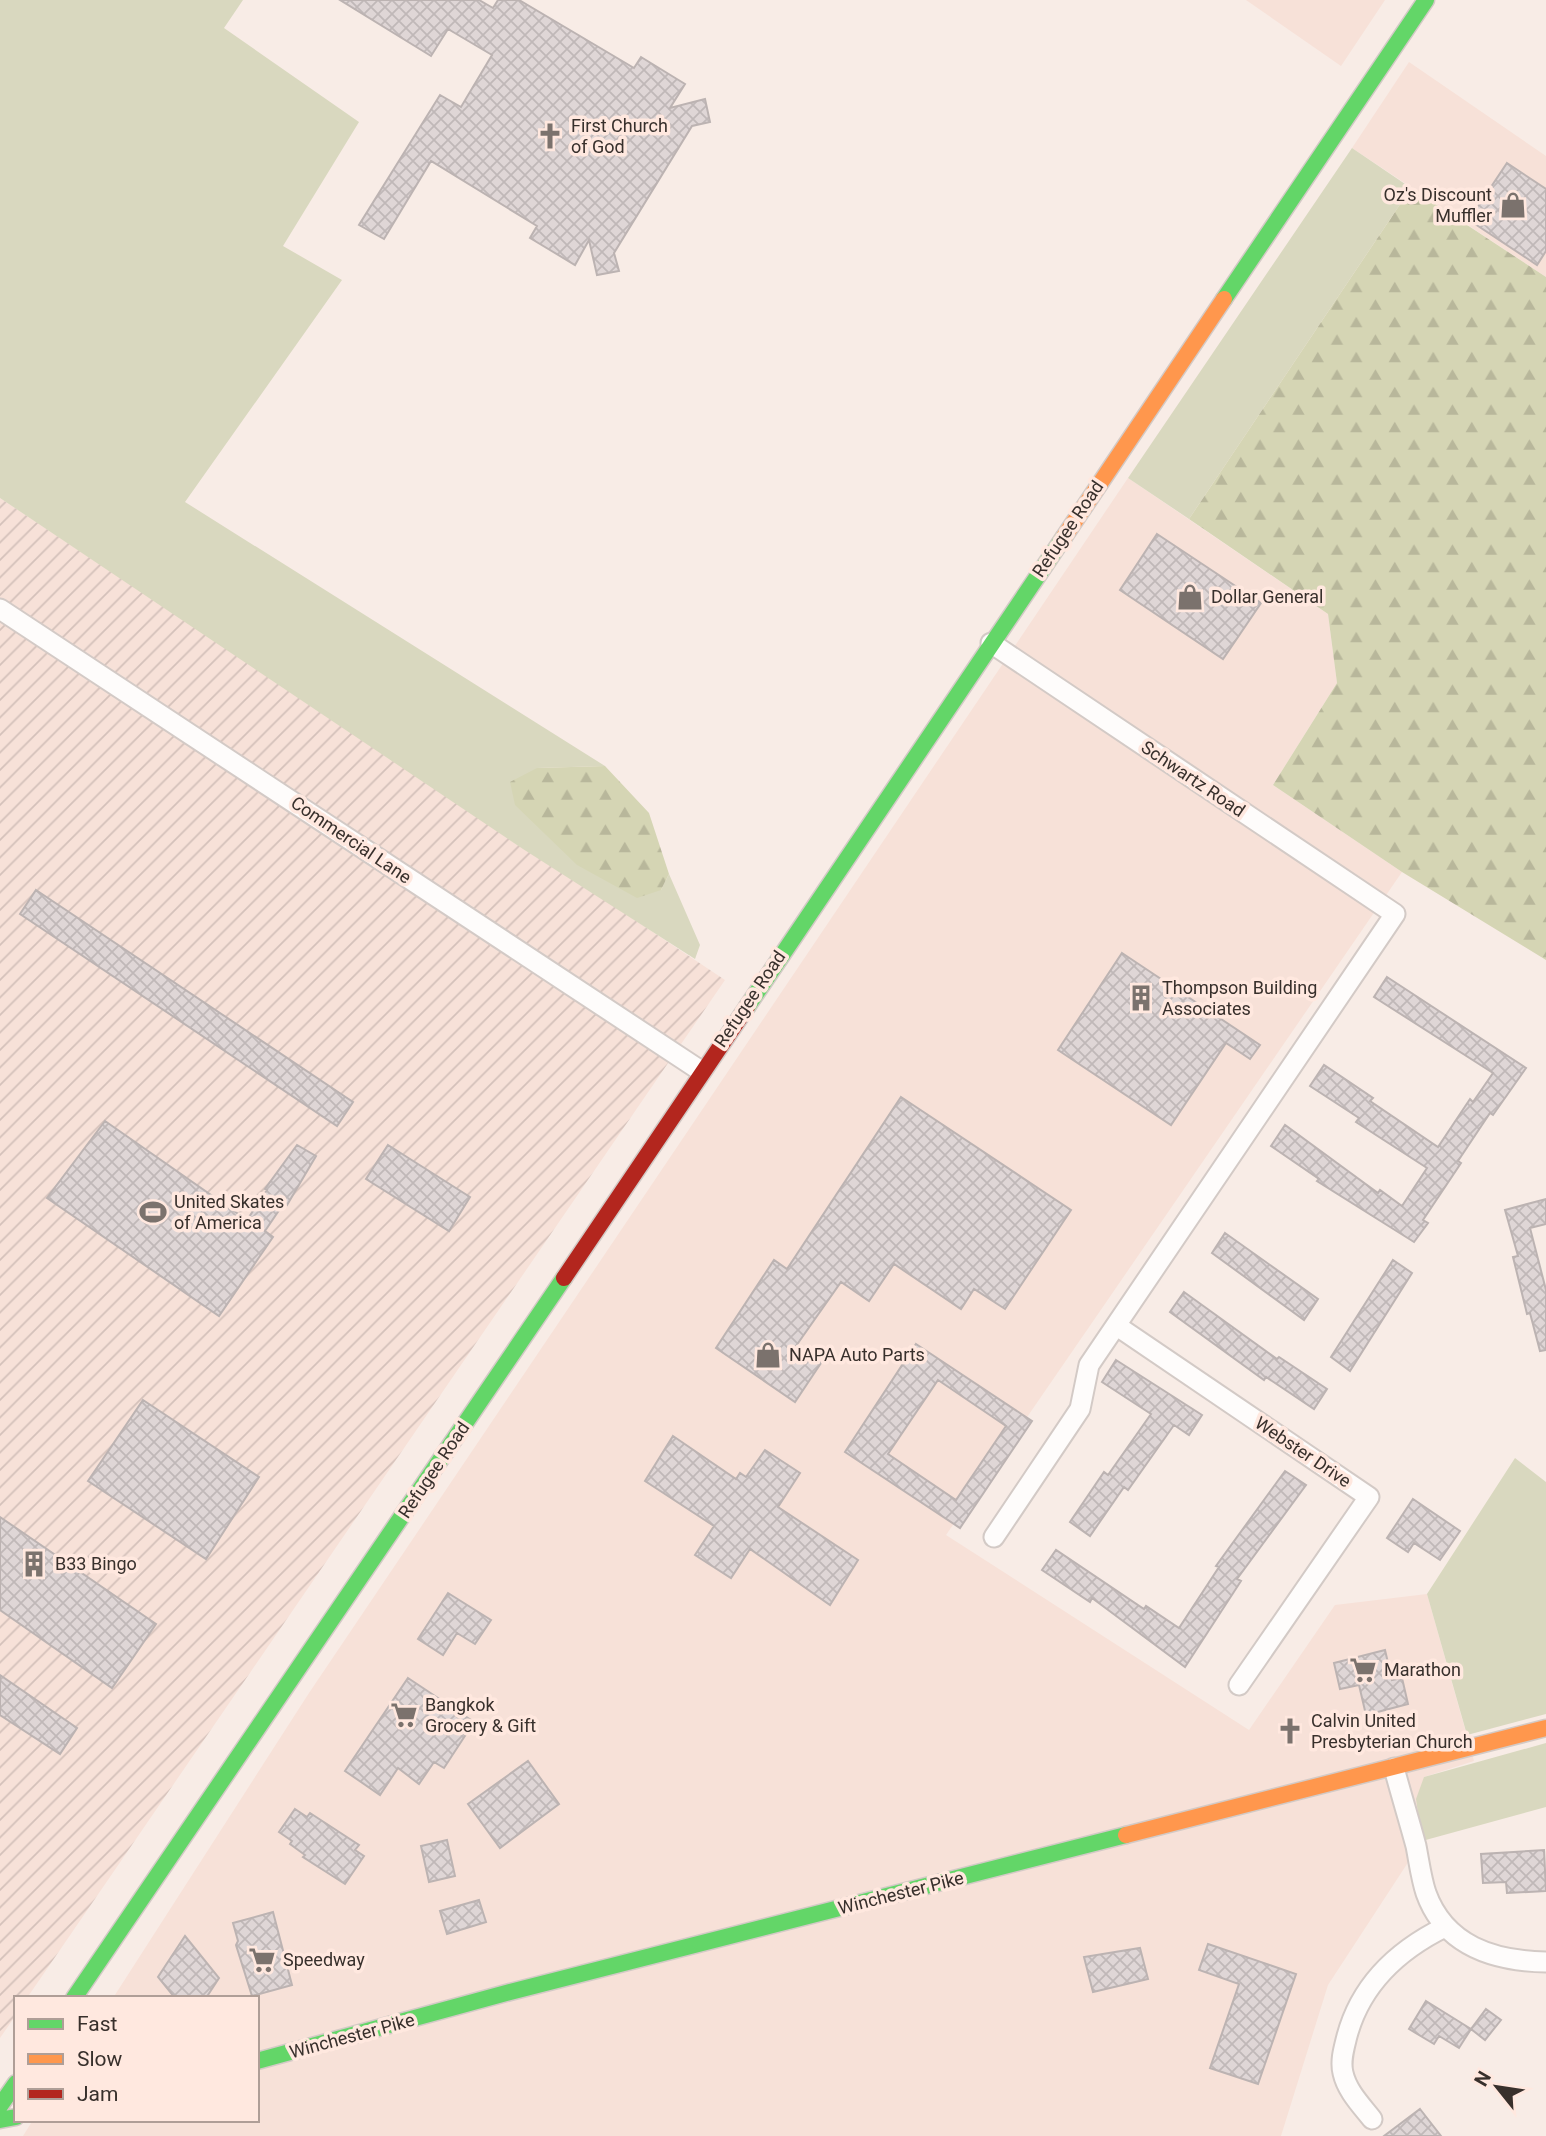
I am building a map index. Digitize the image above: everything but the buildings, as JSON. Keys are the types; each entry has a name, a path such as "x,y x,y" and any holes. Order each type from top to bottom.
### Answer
{"main road":[{"name":"Refugee Road","path":"75,1996 335,1618 701,1071 1426,0"},
{"name":"Winchester Pike","path":"259,2060 510,1992 1546,1728"},
{"path":"89,1996 98,1962"},
{"path":"0,2105 14,2085"}],"street":[{"name":"Commercial Lane","path":"0,609 701,1071"},
{"name":"Schwartz Road","path":"991,643 1395,914 1117,1326"},
{"path":"994,1537 1080,1409 1089,1365 1117,1326"},
{"name":"Webster Drive","path":"1117,1326 1369,1497 1239,1685"},
{"path":"1394,1768 1425,1890 1433,1910 1445,1927 1458,1940 1494,1957 1546,1962"},
{"path":"1372,2119 1352,2095 1343,2074 1345,2047 1355,2012 1366,1993 1398,1955 1415,1942 1445,1927"}],"shaded area":[{"path":"1246,0 1385,0 1341,66"},
{"path":"1409,62 1546,156 1546,277 1352,148"},
{"path":"1128,478 1328,614 1337,683 1273,785 1402,872 946,1535 1249,1730 1335,1605 1427,1594 1474,1761 1424,1777 1422,1841 1328,1985 1281,2136 23,2136 32,2122 259,2122 259,1996 114,1996 309,1693"},
{"path":"0,498 725,980 28,1996 14,1996 14,2018 0,2038"}],"green space":[{"path":"0,0 243,0 224,28 359,122 283,246 342,280 185,502 605,766 537,768 661,890 669,874 700,945 695,959 523,849 0,498"},
{"path":"1352,148 1411,188 1189,519 1128,478"},
{"path":"1411,188 1546,277 1546,960 1402,872 1273,785 1337,683 1328,614 1189,519"},
{"path":"605,766 649,813 669,874 661,890 637,898 577,865 515,805 510,782 537,768"},
{"path":"1515,1458 1546,1482 1546,1714 1467,1735 1427,1594"},
{"path":"1546,1743 1546,1807 1422,1841 1416,1799 1424,1777"}],"traffic: fast":[{"path":"1224,299 1426,0"},
{"path":"747,1007 1064,537"},
{"path":"75,1996 564,1278"},
{"path":"259,2060 510,1992 1126,1835"},
{"path":"0,2106 14,2086"},
{"path":"0,2120 14,2117"}],"traffic: slow":[{"path":"1064,537 1224,299"},
{"path":"1126,1835 1546,1728"}],"traffic: jam":[{"path":"564,1278 747,1007"}],"place":[{"name":"First Church of God","path":"550,136"},
{"name":"Oz's Discount Muffler","path":"1513,205"},
{"name":"Dollar General","path":"1190,597"},
{"name":"Thompson Building Associates","path":"1141,998"},
{"name":"United Skates of America","path":"153,1212"},
{"name":"NAPA Auto Parts","path":"768,1355"},
{"name":"B33 Bingo","path":"34,1564"},
{"name":"Marathon","path":"1363,1670"},
{"name":"Bangkok Grocery & Gift","path":"404,1715"},
{"name":"Calvin United Presbyterian Church","path":"1290,1731"},
{"name":"Speedway","path":"262,1960"}]}
